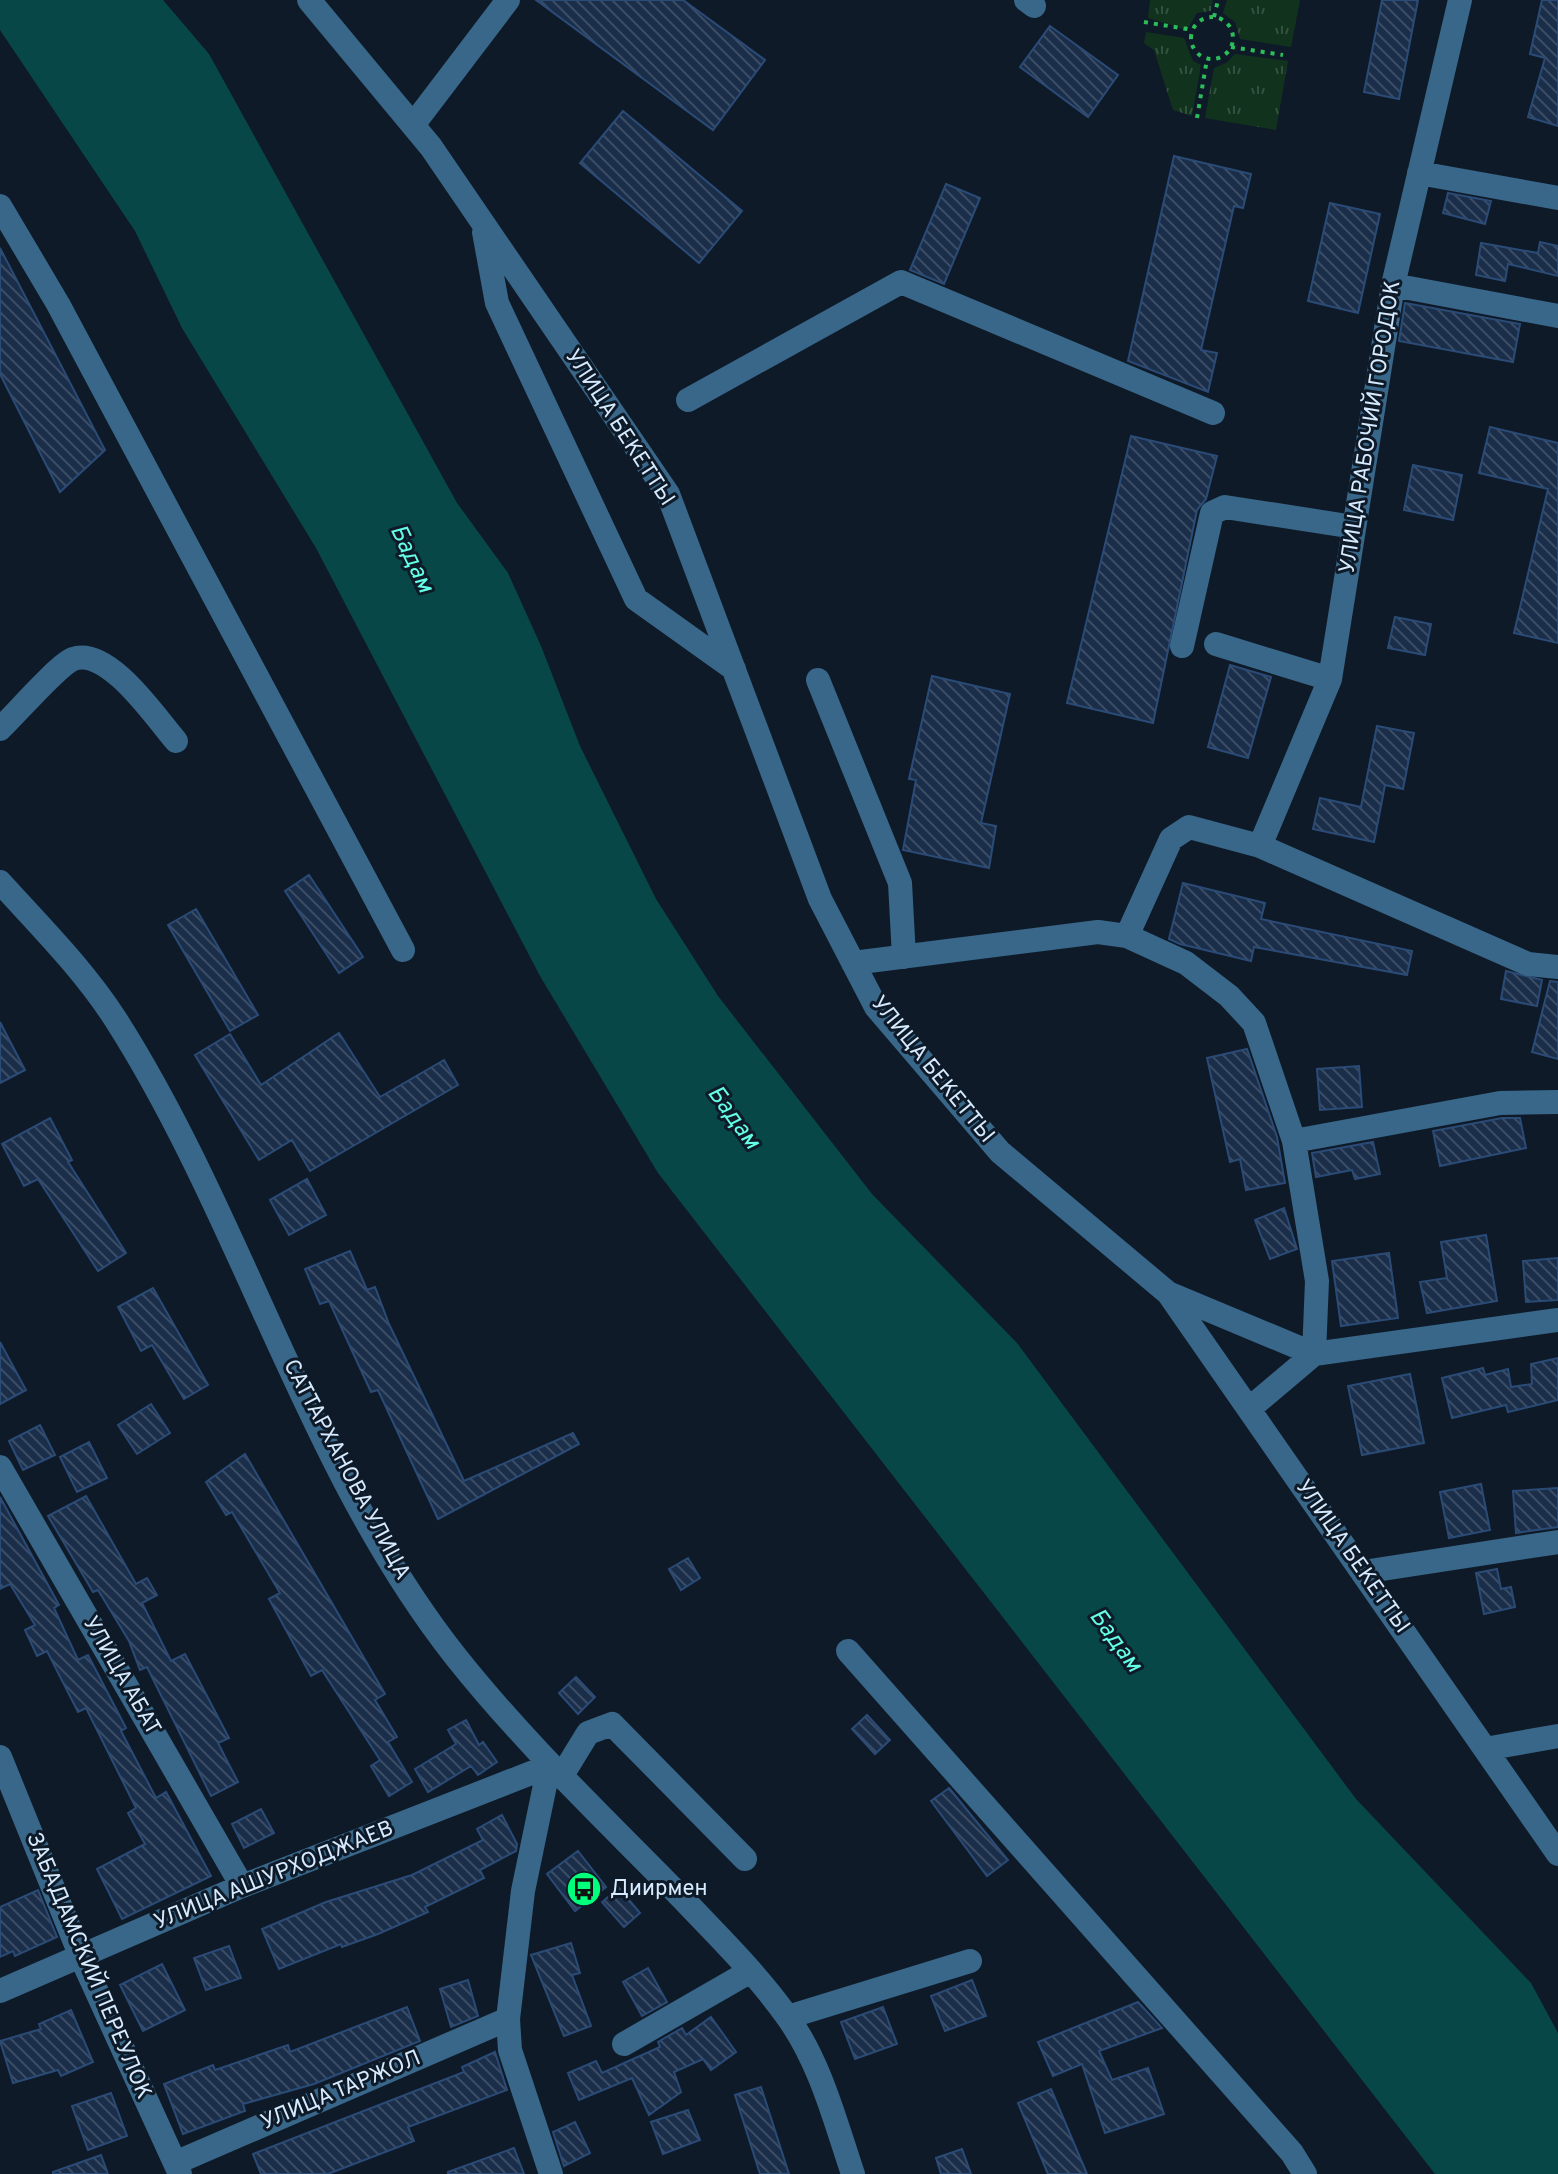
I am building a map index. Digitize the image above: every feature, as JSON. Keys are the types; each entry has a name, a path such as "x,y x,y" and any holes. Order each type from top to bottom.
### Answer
{"street":[{"name":"УЛИЦА БЕКЕТТЫ","path":"309,0 413,125 668,494 820,899 876,1007 1000,1152 1168,1293 1558,1854"},
{"path":"413,125 508,0"},
{"name":"УЛИЦА РАБОЧИЙ ГОРОДОК","path":"1260,846 1330,679 1393,285 1460,0"},
{"path":"1419,173 1558,198"},
{"path":"0,206 58,304 403,950"},
{"path":"482,222 497,303 636,599 734,669"},
{"path":"688,400 901,282 1213,413"},
{"path":"1393,285 1558,316"},
{"path":"1182,646 1212,513 1225,507 1354,527"},
{"path":"1216,644 1330,679"},
{"path":"0,729 72,660 90,657 111,667 176,741"},
{"path":"818,680 900,883 904,957"},
{"path":"1127,936 1171,839 1189,827 1260,846 1528,964 1558,967"},
{"name":"САТТАРХАНОВА УЛИЦА","path":"0,882 66,954 106,1007 157,1089 349,1486 405,1584 454,1654 555,1772 749,1972 788,2017 825,2090 853,2174"},
{"path":"853,963 1098,932 1127,936 1186,963 1229,996 1254,1023 1294,1141 1317,1281 1314,1354 1249,1409"},
{"path":"1294,1141 1500,1103 1558,1102"},
{"path":"1168,1293 1314,1354 1558,1320"},
{"name":"УЛИЦА АБАТ","path":"0,1467 242,1886"},
{"path":"1363,1572 1558,1542"},
{"path":"848,1651 1292,2153 1305,2174"},
{"path":"551,2174 510,2050 508,2019 523,1891 555,1772 588,1733 612,1724 745,1859"},
{"path":"1485,1749 1558,1736"},
{"name":"ЗАБАДАМСКИЙ ПЕРЕУЛОК","path":"0,1757 81,1957 177,2168"},
{"name":"УЛИЦА АШУРХОДЖАЕВ","path":"0,1991 242,1886 555,1772"},
{"path":"788,2017 970,1961"},
{"path":"624,2044 749,1972"},
{"name":"УЛИЦА ТАРЖОЛ","path":"177,2168 508,2019"}],"path":[{"path":"1214,17 1218,0"},
{"path":"1214,17 1231,28 1231,47 1221,57 1207,59 1195,51 1193,30 1201,20 1214,17"},
{"path":"1144,22 1193,30"},
{"path":"1231,47 1283,55"},
{"path":"1197,118 1207,59"}],"green space":[{"path":"1150,0 1213,0 1211,11 1197,13 1187,30 1148,18"},
{"path":"1227,0 1300,0 1291,47 1240,39 1235,22 1223,13"},
{"path":"1146,32 1184,38 1193,61 1201,65 1192,116 1173,110 1154,50 1144,43"},
{"path":"1235,54 1288,61 1276,130 1205,118 1214,68 1226,63"}],"water":[{"name":"Бадам","path":"0,0 163,0 209,54 457,503 508,573 541,646 580,746 656,899 718,996 872,1194 1017,1343 1356,1799 1531,1983 1558,2033 1558,2174 1435,2174 658,1173 540,976 316,548 182,328 135,231 0,30"}],"building":[{"path":"536,0 683,0 765,60 713,130"},
{"path":"1382,0 1418,0 1399,99 1364,92"},
{"path":"1542,0 1558,0 1558,126 1528,117 1545,58 1530,54"},
{"path":"1050,26 1118,75 1088,117 1020,67"},
{"path":"623,111 742,211 699,263 580,163"},
{"path":"1174,156 1251,174 1243,208 1234,206 1201,350 1217,353 1208,392 1128,361"},
{"path":"946,184 980,198 944,284 910,270"},
{"path":"1448,193 1491,201 1485,224 1443,213"},
{"path":"1330,203 1380,214 1358,313 1308,301"},
{"path":"1540,242 1558,246 1558,276 1508,264 1505,281 1476,275 1481,243 1538,253"},
{"path":"0,248 105,450 60,492 0,374"},
{"path":"1405,303 1520,324 1513,362 1399,341"},
{"path":"1490,427 1558,443 1558,643 1514,633 1548,489 1479,473"},
{"path":"1131,436 1217,456 1206,499 1197,510 1153,723 1067,703"},
{"path":"1413,465 1462,475 1453,520 1404,510"},
{"path":"1395,617 1431,624 1425,655 1388,648"},
{"path":"1230,665 1271,677 1248,758 1208,747"},
{"path":"932,676 1010,694 981,823 996,826 989,868 903,850 916,780 909,779"},
{"path":"1377,726 1414,733 1403,789 1385,785 1374,842 1313,829 1320,798 1361,807"},
{"path":"309,875 363,957 339,973 285,891"},
{"path":"1183,883 1265,903 1261,919 1412,951 1407,975 1254,947 1251,961 1180,944 1169,939"},
{"path":"196,909 258,1015 230,1031 168,925"},
{"path":"1506,971 1542,980 1537,1006 1501,999"},
{"path":"1550,981 1558,982 1558,1059 1532,1052"},
{"path":"0,1022 25,1070 0,1083"},
{"path":"339,1033 380,1097 444,1060 458,1085 310,1171 292,1140 259,1160 195,1055 230,1034 261,1085"},
{"path":"1247,1049 1277,1137 1285,1183 1246,1190 1240,1159 1230,1162 1207,1058"},
{"path":"1359,1066 1362,1107 1320,1110 1317,1069"},
{"path":"50,1118 72,1160 68,1162 126,1253 98,1271 38,1179 24,1186 2,1144"},
{"path":"1502,1118 1520,1118 1526,1148 1440,1166 1433,1131"},
{"path":"1373,1142 1380,1174 1355,1179 1352,1170 1316,1177 1312,1153"},
{"path":"307,1179 326,1215 289,1235 270,1200"},
{"path":"1284,1208 1297,1249 1270,1259 1255,1220"},
{"path":"1486,1235 1497,1301 1427,1313 1420,1282 1447,1278 1441,1242"},
{"path":"350,1251 367,1290 375,1287 389,1324 464,1481 573,1433 579,1444 438,1519 378,1390 371,1392 329,1301 320,1304 305,1269"},
{"path":"1389,1253 1398,1318 1341,1326 1332,1261"},
{"path":"1558,1258 1558,1300 1526,1302 1523,1261"},
{"path":"153,1288 208,1385 184,1399 152,1345 141,1351 118,1307"},
{"path":"0,1342 26,1390 0,1404"},
{"path":"1558,1358 1558,1400 1508,1412 1506,1405 1452,1418 1442,1378 1483,1368 1485,1375 1508,1369 1511,1387 1532,1384 1531,1364"},
{"path":"1410,1374 1424,1443 1362,1455 1348,1386"},
{"path":"151,1404 170,1433 137,1454 118,1425"},
{"path":"40,1425 55,1455 23,1470 9,1441"},
{"path":"89,1442 107,1478 77,1492 60,1457"},
{"path":"245,1454 385,1694 375,1700 397,1737 388,1742 412,1782 389,1796 371,1766 380,1760 322,1670 311,1676 269,1599 280,1593 232,1512 226,1515 206,1482"},
{"path":"1481,1484 1490,1530 1449,1538 1440,1492"},
{"path":"1558,1488 1558,1527 1516,1533 1513,1491"},
{"path":"86,1496 136,1584 147,1578 157,1595 142,1603 171,1661 185,1654 229,1738 218,1743 238,1782 211,1796 147,1667 140,1670 129,1641 98,1590 93,1592 48,1516"},
{"path":"0,1497 59,1605 54,1608 78,1660 88,1655 126,1728 121,1731 156,1798 166,1792 211,1876 122,1919 97,1869 145,1844 128,1813 136,1808 86,1708 78,1712 47,1651 37,1656 25,1630 35,1625 10,1584 0,1589"},
{"path":"688,1558 700,1578 681,1590 669,1569"},
{"path":"1497,1569 1501,1589 1511,1587 1515,1607 1484,1614 1476,1573"},
{"path":"576,1677 595,1697 578,1714 559,1693"},
{"path":"867,1715 890,1740 875,1754 852,1729"},
{"path":"466,1720 479,1745 483,1742 497,1762 478,1775 471,1766 428,1792 415,1769 456,1744 448,1730"},
{"path":"949,1788 1008,1860 987,1876 931,1801"},
{"path":"261,1809 274,1833 244,1848 232,1824"},
{"path":"502,1815 517,1844 516,1851 480,1870 484,1878 425,1907 428,1912 378,1934 342,1947 341,1944 279,1969 262,1929 326,1902 412,1875 483,1840 477,1829"},
{"path":"578,1851 606,1887 575,1911 547,1874"},
{"path":"619,1888 640,1913 624,1927 602,1902"},
{"path":"38,1890 57,1937 15,1956 13,1951 0,1957 0,1907"},
{"path":"571,1943 580,1973 572,1975 591,2026 564,2036 531,1955"},
{"path":"229,1946 241,1978 206,1990 194,1958"},
{"path":"162,1964 185,2010 143,2031 120,1985"},
{"path":"648,1968 667,2002 642,2016 623,1982"},
{"path":"468,1980 478,2016 451,2027 440,1989"},
{"path":"972,1980 986,2016 945,2031 931,1996"},
{"path":"1138,2002 1162,2028 1099,2051 1112,2080 1148,2068 1164,2114 1105,2133 1082,2064 1053,2076 1038,2042"},
{"path":"407,2007 420,2041 314,2084 243,2104 245,2111 183,2134 164,2084 213,2065 215,2070 288,2045 290,2052"},
{"path":"883,2007 897,2044 855,2059 841,2022"},
{"path":"71,2010 93,2062 61,2076 58,2070 13,2083 0,2041 41,2029 39,2024"},
{"path":"711,2017 736,2052 711,2070 703,2059 674,2072 681,2092 649,2115 632,2078 579,2100 568,2073 596,2061 602,2073 660,2047 658,2042 682,2028 686,2035"},
{"path":"495,2052 507,2090 408,2127 414,2141 328,2174 261,2174 253,2154 464,2072 462,2067"},
{"path":"761,2087 789,2174 760,2174 735,2095"},
{"path":"1051,2089 1087,2174 1048,2174 1018,2103"},
{"path":"111,2093 127,2136 88,2150 72,2106"},
{"path":"688,2110 700,2140 663,2154 651,2122"},
{"path":"575,2122 590,2153 564,2166 553,2132"},
{"path":"514,2148 524,2174 448,2174 448,2172"},
{"path":"962,2149 971,2174 941,2174 936,2158"},
{"path":"101,2155 108,2174 53,2174 53,2172"}],"place":[{"name":"Диирмен","path":"584,1889"}]}
